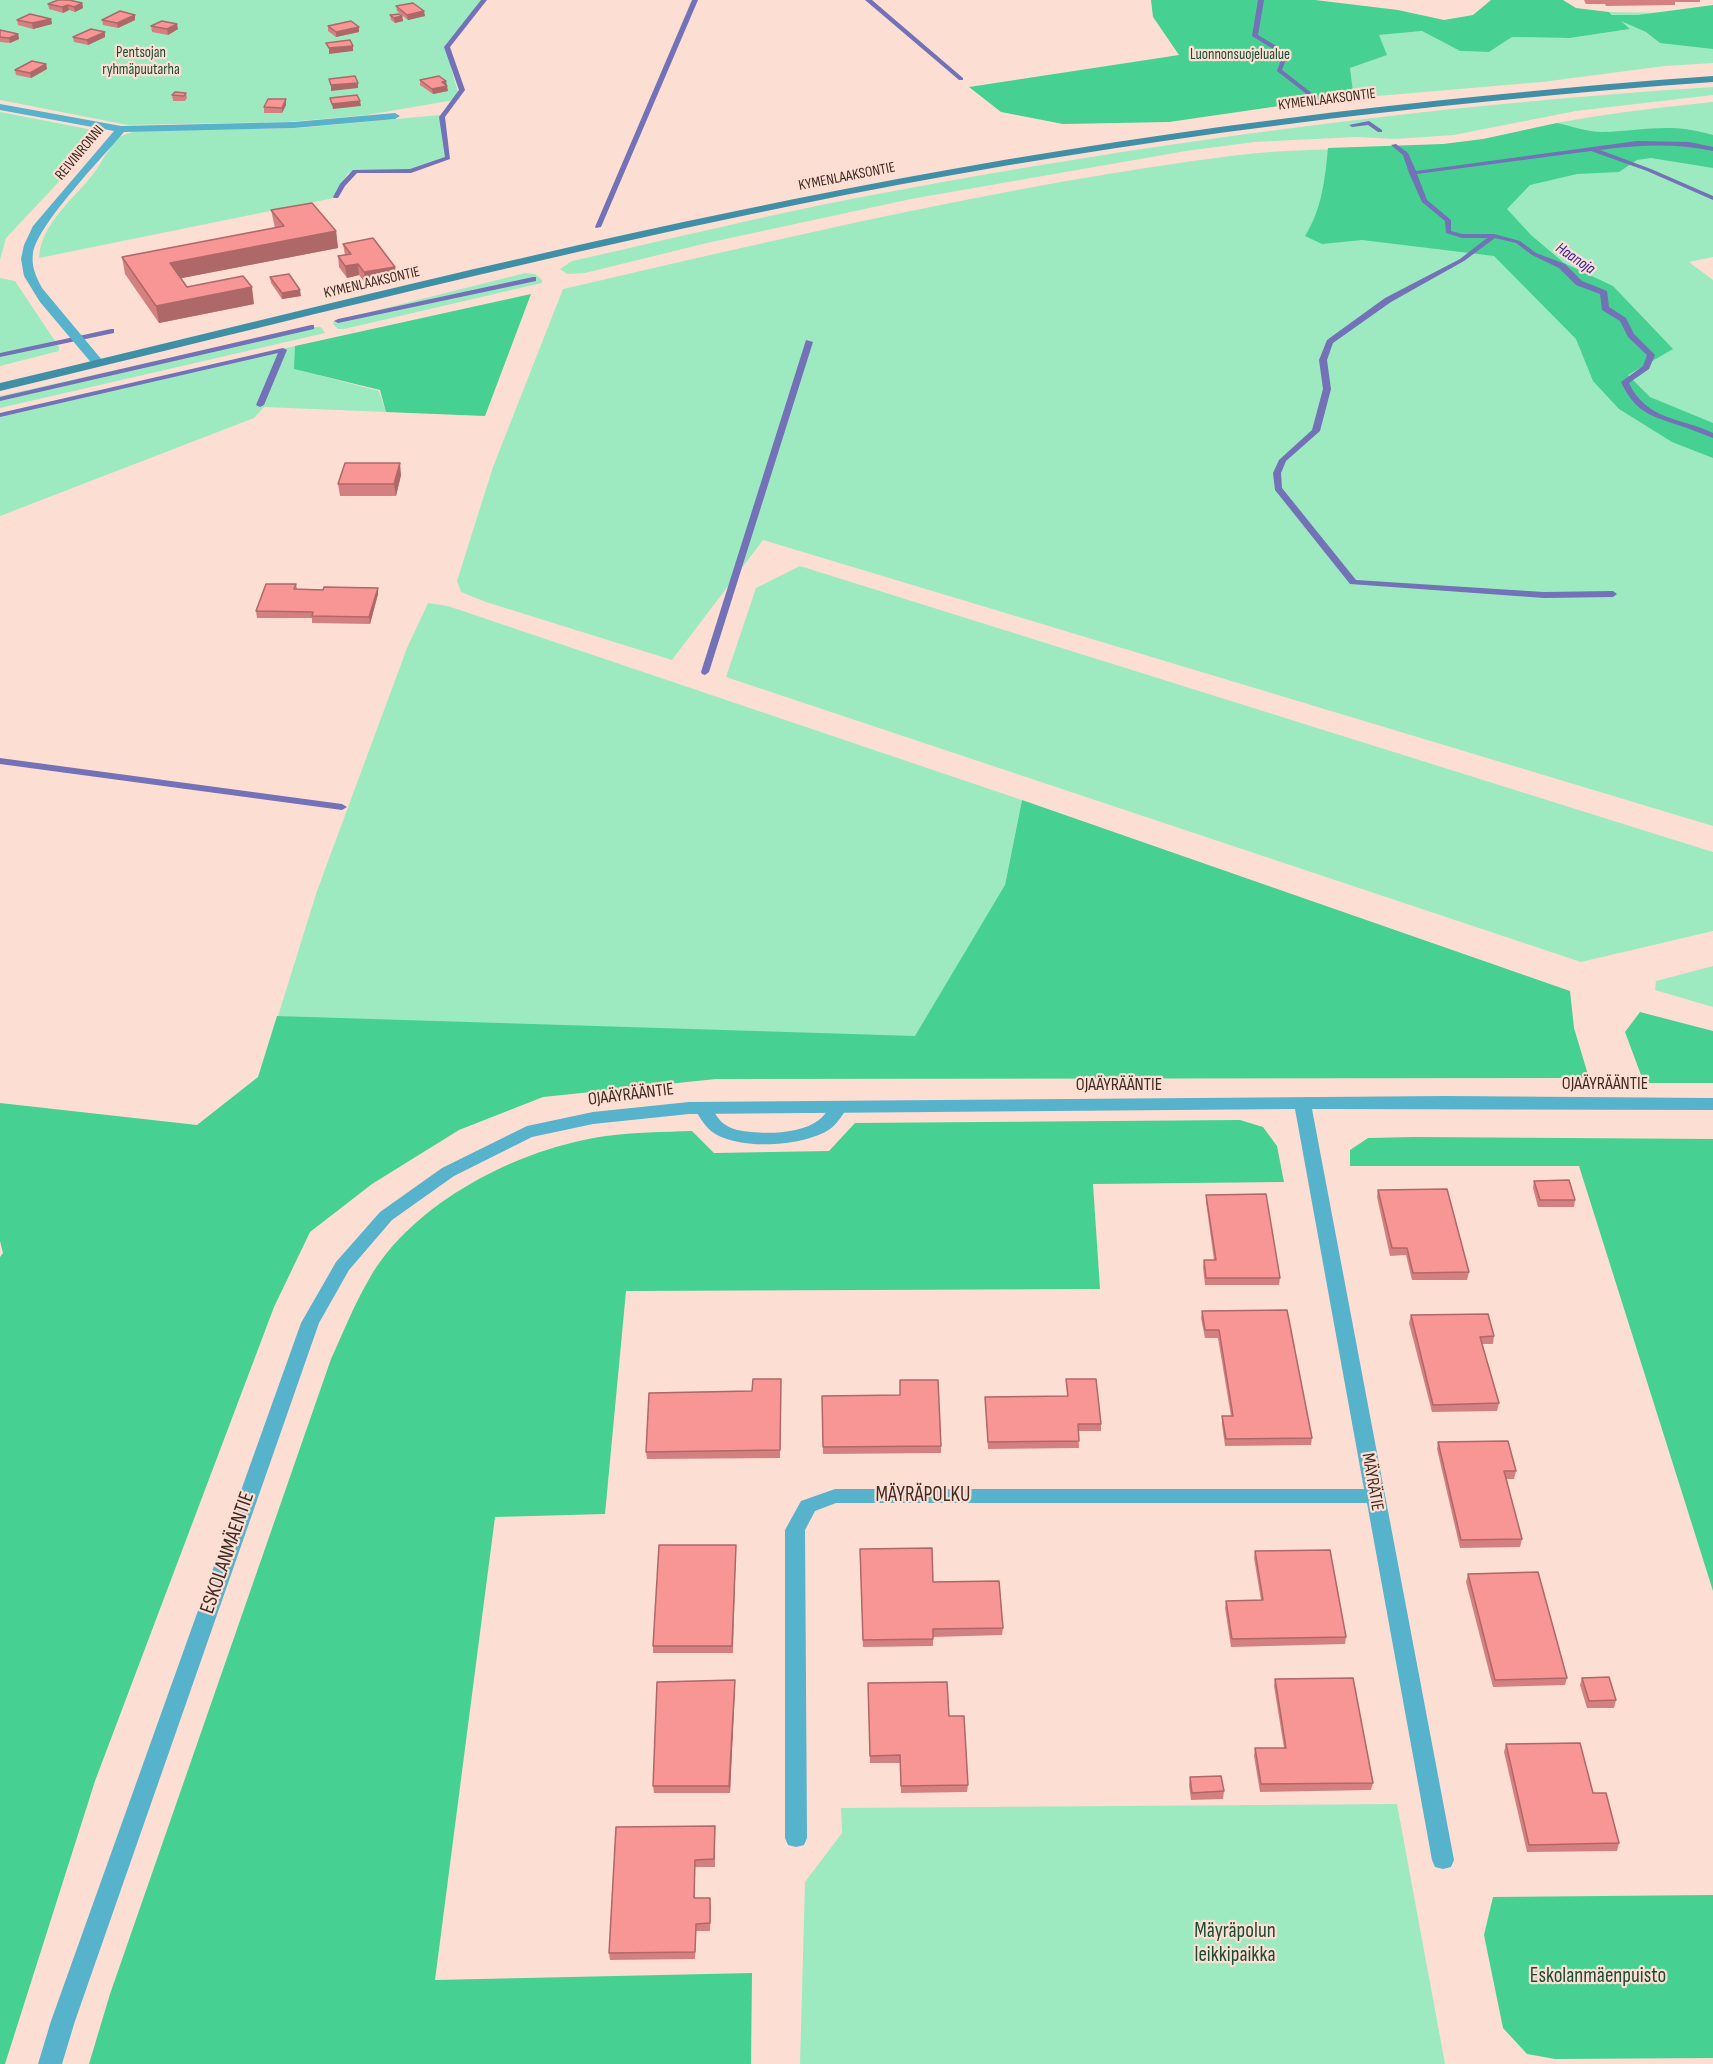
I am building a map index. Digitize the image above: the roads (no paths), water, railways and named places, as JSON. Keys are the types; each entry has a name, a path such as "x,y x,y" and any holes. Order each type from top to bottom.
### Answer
{"main road":[{"name":"KYMENLAAKSONTIE","path":"0,387 677,227 942,174 1104,147 1333,114 1467,99 1713,80"}],"street":[{"path":"0,107 121,129"},
{"name":"REIVINRONNI","path":"98,363 53,312 35,285 27,263 31,239 37,228 121,129 294,125 395,116"},
{"name":"MÄYRÄTIE","path":"1303,1104 1443,1860"},
{"name":"OJAÄYRÄÄNTIE","path":"527,1132 593,1118 703,1108 1713,1104"},
{"path":"703,1108 718,1128 740,1136 774,1138 797,1136 824,1125 839,1107"},
{"name":"ESKOLANMÄENTIE","path":"50,2064 67,2010 310,1323 342,1266 386,1216 448,1172 527,1132"},
{"name":"MÄYRÄPOLKU","path":"796,1838 795,1530 808,1506 835,1496 1375,1496"}],"waterway":[{"path":"336,197 342,185 355,171 411,171 448,158 442,117 462,90 447,47 484,0"},
{"path":"598,227 695,0"},
{"path":"868,0 961,79"},
{"path":"1261,0 1255,36 1286,54 1279,70 1320,102"},
{"name":"Haanoja","path":"1352,125 1369,123 1380,131"},
{"path":"1413,173 1637,143 1689,144 1713,149"},
{"name":"Haanoja","path":"1394,145 1406,154 1413,173"},
{"path":"1594,150 1649,170 1713,198"},
{"name":"Haanoja","path":"1413,173 1424,201 1448,220 1448,232 1462,236 1494,236"},
{"name":"Haanoja","path":"1494,236 1518,242 1534,254 1562,266 1579,283 1604,293 1605,308 1623,320 1631,335 1651,355 1646,367 1625,382 1631,396 1650,413 1713,436"},
{"path":"1494,236 1462,260 1388,300 1330,342 1323,360 1327,389 1316,431 1283,460 1277,473 1278,488 1353,582 1544,595 1613,594"},
{"path":"338,321 533,279"},
{"path":"0,399 311,327"},
{"path":"0,355 111,331"},
{"path":"705,672 809,342"},
{"path":"0,415 283,350 260,405"},
{"path":"0,761 342,807"}],"park label":[{"name":"Luonnonsuojelualue","path":"1240,55"},
{"name":"Pentsojan ryhmäpuutarha","path":"141,62"},
{"name":"Mäyräpolun leikkipaikka","path":"1235,1944"},
{"name":"Eskolanmäenpuisto","path":"1598,1977"}]}
